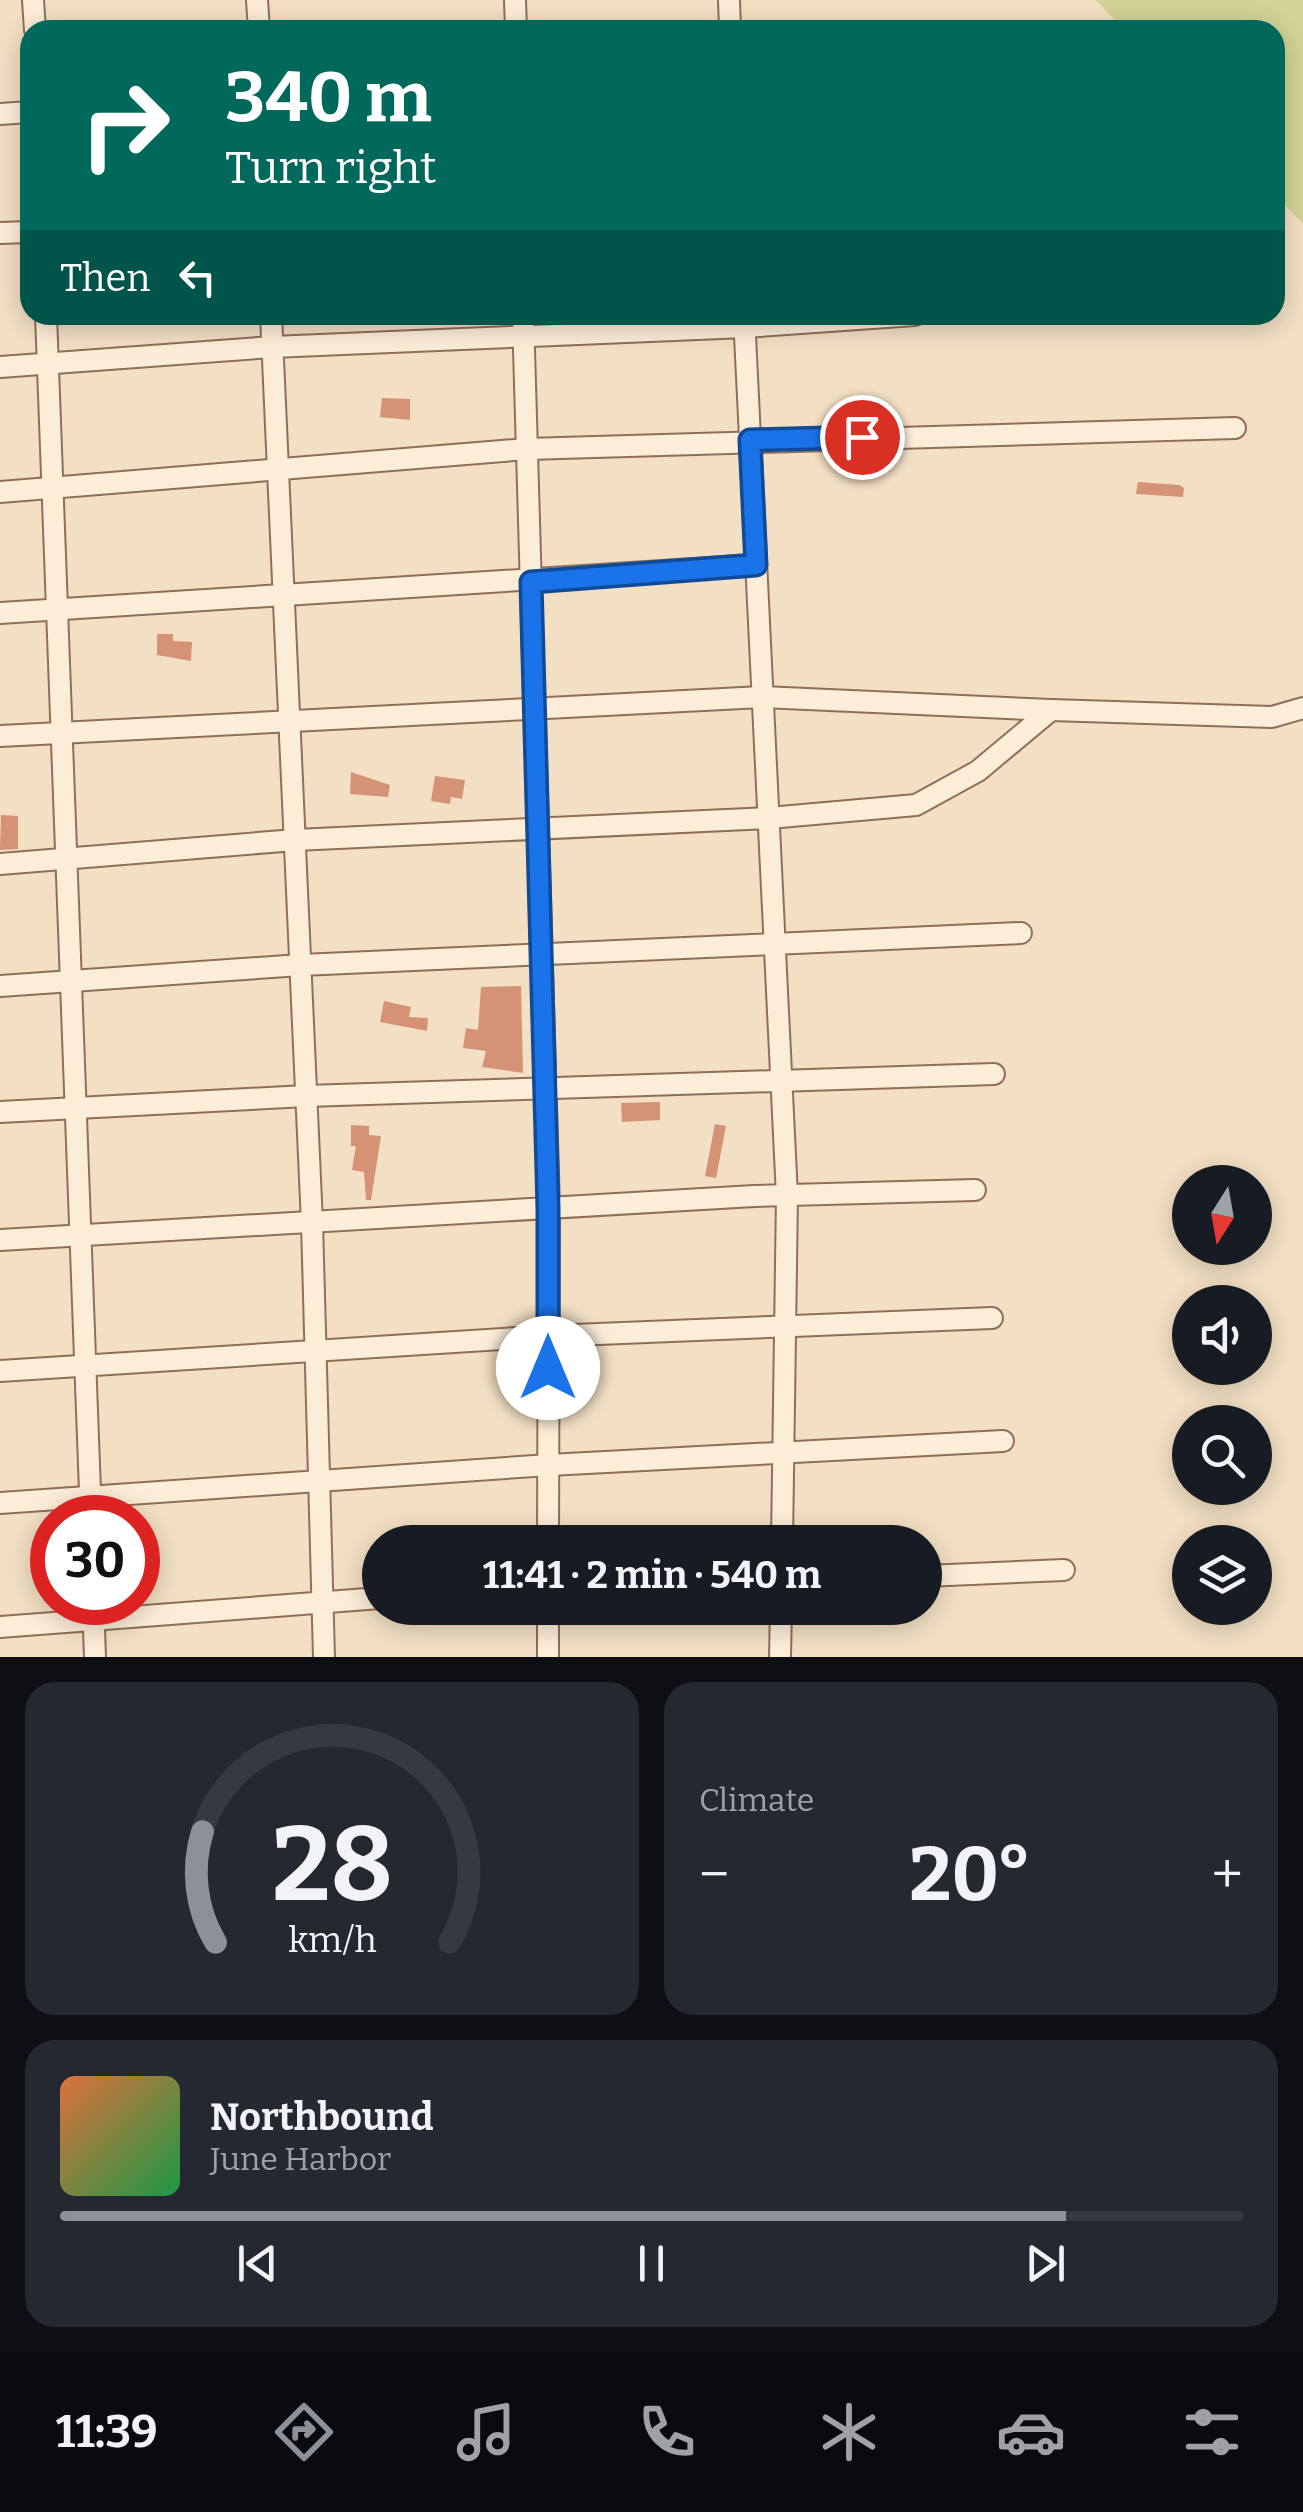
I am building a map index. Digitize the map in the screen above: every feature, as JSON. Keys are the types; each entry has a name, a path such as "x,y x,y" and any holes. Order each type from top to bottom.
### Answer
{"street":[{"path":"46,325 90,1495"},
{"path":"271,325 312,1222 324,1657"},
{"path":"0,367 513,325"},
{"path":"524,325 548,1208 548,1525"},
{"path":"744,325 787,1196 782,1525"},
{"path":"0,492 527,448 1235,428"},
{"path":"0,613 756,565"},
{"path":"0,736 762,697 1272,717 1303,708"},
{"path":"0,864 295,840 768,818 916,805 978,771 1051,710"},
{"path":"0,986 301,965 1021,933"},
{"path":"0,1112 306,1096 994,1074"},
{"path":"0,1240 548,1208 975,1190"},
{"path":"0,1371 548,1336 992,1318"},
{"path":"160,1499 320,1482 549,1465 1003,1442"},
{"path":"0,1503 30,1504"},
{"path":"942,1575 1064,1570"},
{"path":"160,1609 362,1599"},
{"path":"0,1627 30,1622"},
{"path":"94,1625 95,1657"},
{"path":"548,1625 548,1657"},
{"path":"780,1657 781,1625"}],"green space":[{"path":"1096,0 1303,0 1303,224 1285,205 1285,20 1115,20"}],"building":[{"path":"382,398 410,399 410,420 380,417"},
{"path":"1138,482 1179,485 1184,488 1183,497 1136,494"},
{"path":"157,634 173,634 173,641 192,642 191,661 157,655"},
{"path":"351,772 390,785 388,797 350,794"},
{"path":"435,776 465,780 462,799 451,797 450,804 431,801"},
{"path":"1,815 18,816 18,849 0,850"},
{"path":"521,986 523,1073 482,1067 486,1051 463,1048 466,1028 478,1030 481,987"},
{"path":"384,1001 411,1007 409,1017 428,1018 427,1031 380,1022"},
{"path":"660,1102 660,1120 622,1122 621,1103"},
{"path":"715,1124 726,1126 716,1178 705,1176"},
{"path":"351,1125 369,1126 369,1135 381,1136 371,1200 366,1200 364,1172 352,1170 356,1146 351,1146"}],"route":[{"path":"548,1368 548,1208 531,582 756,565 750,440 862,437"}]}
